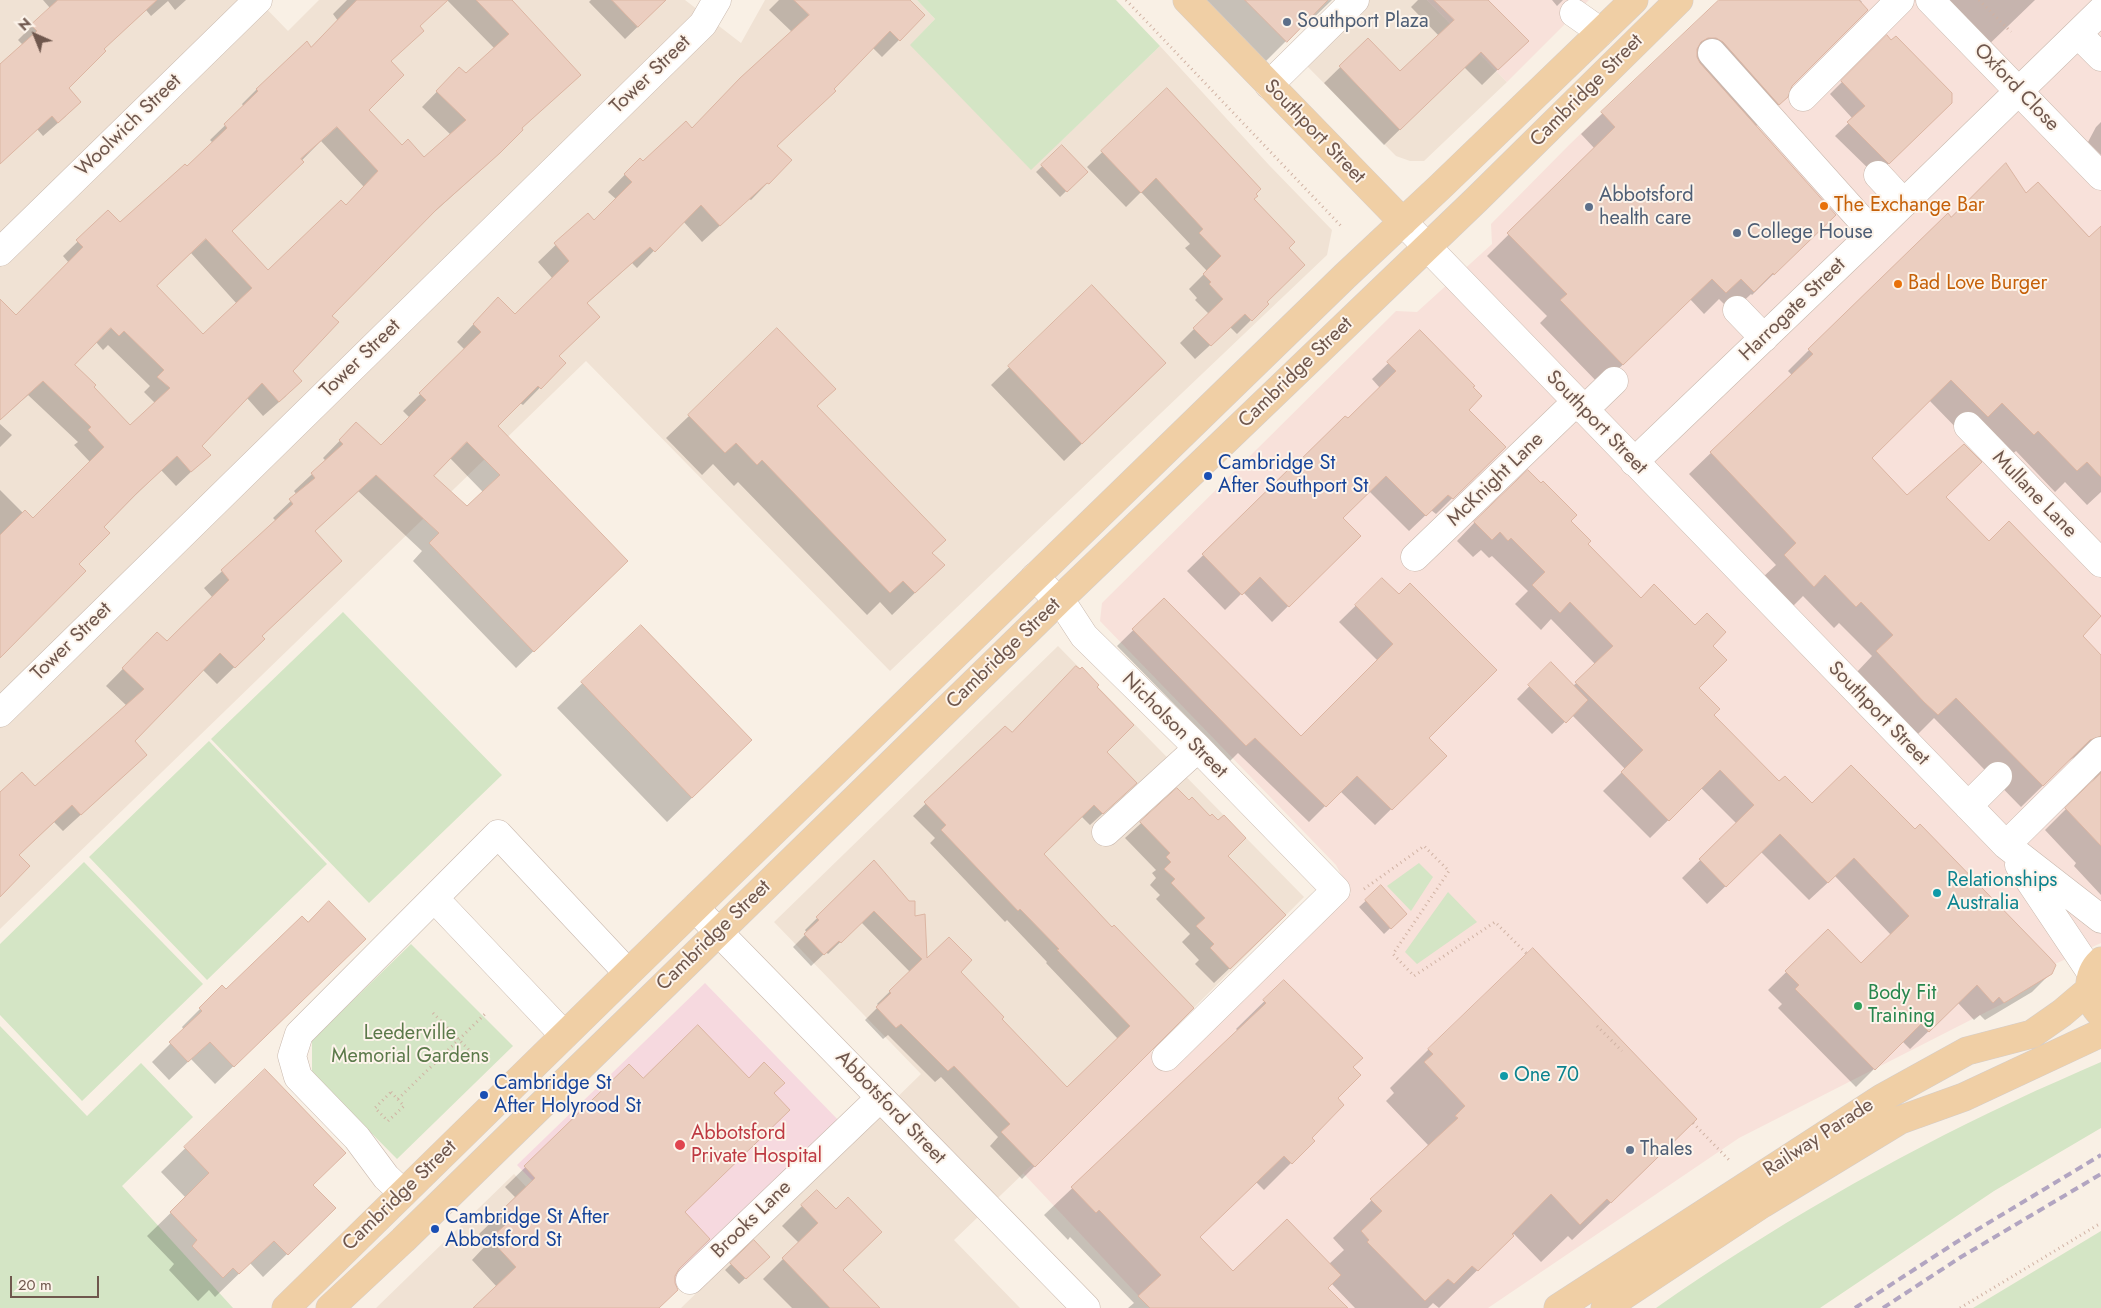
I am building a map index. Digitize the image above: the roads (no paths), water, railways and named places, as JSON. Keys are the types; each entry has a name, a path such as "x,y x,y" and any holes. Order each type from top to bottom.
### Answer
{"main road":[{"name":"Southport Street","path":"1187,0 1403,222"},
{"name":"Cambridge Street","path":"286,1308 1035,577 1634,0"},
{"name":"Cambridge Street","path":"330,1308 403,1240 1059,600 1426,247 1679,0"},
{"path":"2094,975 2092,1002 2101,1014"},
{"name":"Railway Parade","path":"1558,1308 1882,1098 1967,1051 2032,1034 2062,1014 2094,975"},
{"name":"Railway Parade","path":"1606,1308 1762,1204 1900,1120 1964,1097 2101,1033"}],"street":[{"name":"Woolwich Street","path":"0,252 258,0"},
{"name":"Tower Street","path":"0,713 703,24 717,0"},
{"path":"1268,85 1354,0"},
{"path":"1803,96 1900,0"},
{"name":"Oxford Close","path":"1930,0 2101,176"},
{"name":"Harrogate Street","path":"1634,462 1874,234 2101,11"},
{"path":"1574,13 1601,32"},
{"path":"2078,34 2101,57"},
{"path":"1712,52 1874,234"},
{"path":"1878,175 1904,203"},
{"name":"Southport Street","path":"1403,222 2006,845 2101,919"},
{"path":"1737,310 1764,338"},
{"name":"McKnight Lane","path":"1416,557 1580,406 1614,381"},
{"name":"Mullane Lane","path":"1968,426 2101,563"},
{"name":"Nicholson Street","path":"1035,577 1059,600 1084,636 1198,748 1327,881 1166,1056"},
{"path":"1106,832 1198,748"},
{"path":"2006,845 2101,751"},
{"path":"1968,806 1998,776"},
{"path":"403,1193 386,1177 357,1138 298,1077 292,1056 299,1034 498,834 628,973"},
{"name":"Southport Street","path":"2006,845 2094,975"},
{"path":"435,899 564,1035"},
{"name":"Abbotsford Street","path":"695,908 1086,1308"},
{"name":"Brooks Lane","path":"690,1280 880,1098"}],"railway":[{"path":"1855,1308 1955,1243 2101,1155"},
{"path":"1883,1308 1961,1257 2101,1174"}],"place":[{"name":"Southport Plaza","path":"1287,22"},
{"name":"The Exchange Bar","path":"1824,206"},
{"name":"Abbotsford health care","path":"1589,207"},
{"name":"College House","path":"1737,233"},
{"name":"Bad Love Burger","path":"1898,284"},
{"name":"Cambridge St After Southport St","path":"1208,476"},
{"name":"Relationships Australia","path":"1937,893"},
{"name":"Body Fit Training","path":"1858,1006"},
{"name":"One 70","path":"1504,1076"},
{"name":"Cambridge St After Holyrood St","path":"484,1095"},
{"name":"Abbotsford Private Hospital","path":"680,1145"},
{"name":"Thales","path":"1630,1150"},
{"name":"Cambridge St After Abbotsford St","path":"435,1229"}],"park label":[{"name":"Leederville Memorial Gardens","path":"410,1046"}]}
